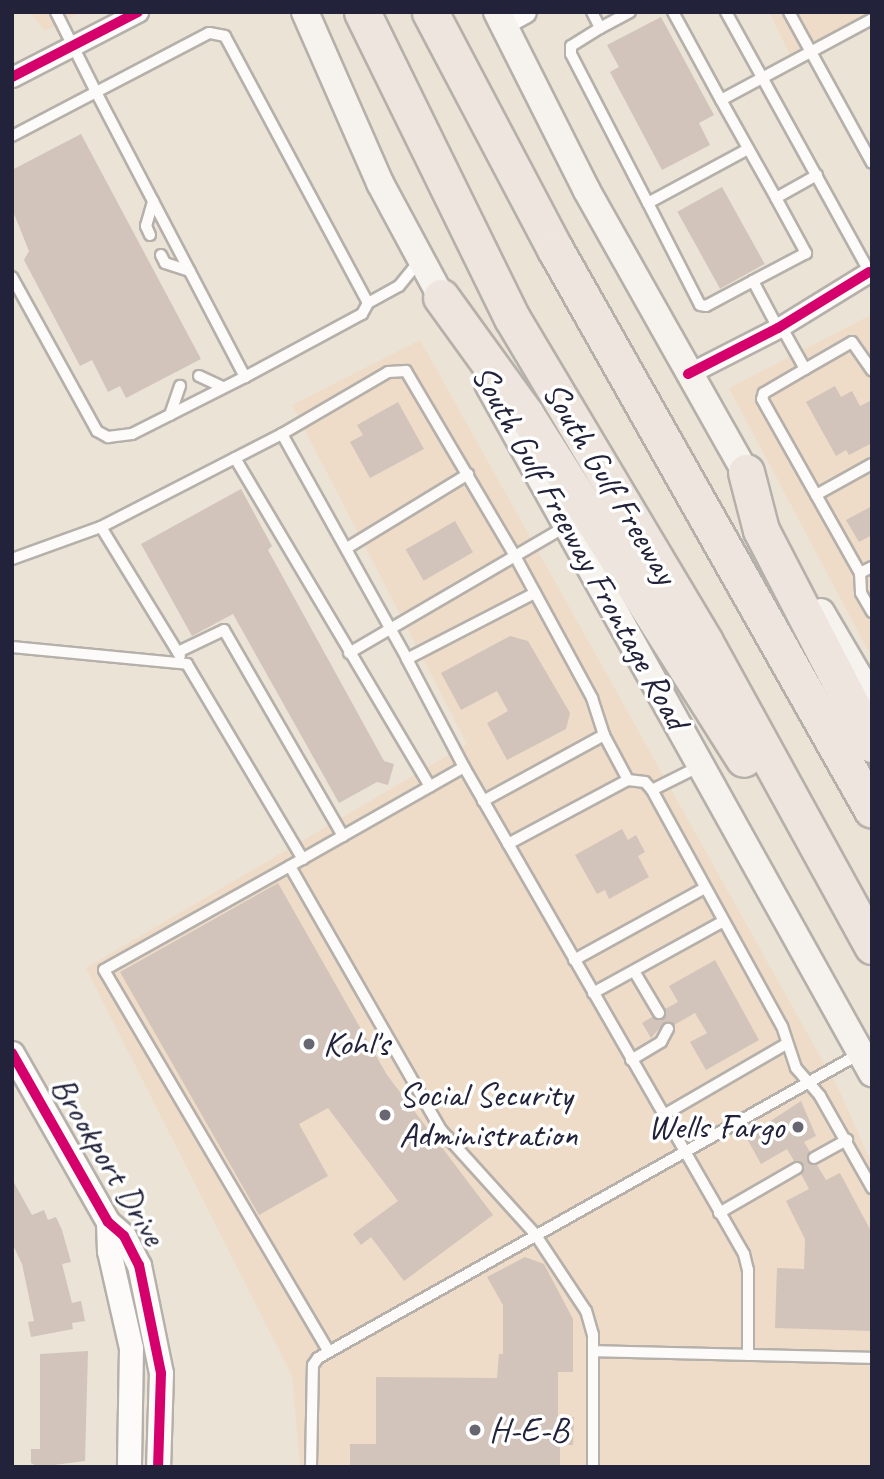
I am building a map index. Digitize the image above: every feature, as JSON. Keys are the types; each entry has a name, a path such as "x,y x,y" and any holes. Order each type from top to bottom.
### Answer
{"highway":[{"name":"South Gulf Freeway","path":"362,12 512,318 705,642 872,946"},
{"name":"South Gulf Freeway","path":"430,12 555,249 872,810"},
{"path":"441,297 532,424 677,649 826,898 872,964"},
{"path":"746,472 761,530 872,744"}],"main road":[{"name":"South Gulf Freeway Frontage Road","path":"305,12 380,183 421,260 566,527 702,765 866,1063"},
{"path":"509,16 587,191 872,699"}],"street":[{"path":"12,77 138,12"},
{"path":"688,373 780,327 871,273"},
{"name":"Brookport Drive","path":"12,1054 108,1222 124,1236 139,1265 161,1373 158,1467"},
{"name":"Brookport Drive","path":"108,1222 109,1251 131,1348 129,1467"}],"lane":[{"path":"56,12 245,376"},
{"path":"592,12 600,29"},
{"path":"630,12 571,46 571,54 699,305 706,306 806,253 673,12"},
{"path":"726,12 871,273"},
{"path":"789,12 809,53 872,163"},
{"path":"722,100 872,19"},
{"path":"12,136 209,33 225,36 368,303"},
{"path":"648,203 748,149"},
{"path":"776,198 817,175"},
{"path":"150,235 146,226 153,201"},
{"path":"161,255 165,264 190,271"},
{"path":"12,277 97,431 120,437 170,415 362,314 368,303 399,286 421,260"},
{"path":"753,281 805,369"},
{"path":"872,371 852,342 764,393 762,399 860,573 872,611"},
{"path":"12,559 101,527 282,434 398,369 414,380 515,556 592,698 604,735 628,780"},
{"path":"200,376 223,387"},
{"path":"170,415 180,386"},
{"path":"282,434 392,627 464,767 719,1213 748,1270 748,1355"},
{"path":"235,458 430,787"},
{"path":"816,495 872,464"},
{"path":"347,548 468,474"},
{"path":"101,527 187,664 303,859"},
{"path":"349,653 566,527"},
{"path":"860,573 872,567"},
{"path":"407,659 535,593"},
{"path":"178,652 224,630 343,836"},
{"path":"12,647 187,664"},
{"path":"483,801 604,735"},
{"path":"652,790 702,765"},
{"path":"328,1351 104,970 464,767"},
{"path":"508,844 628,780 645,782 652,790 782,1026 786,1044 806,1083 820,1096 872,1188"},
{"path":"290,866 441,1130 507,1209 535,1234 586,1311 592,1324 593,1467"},
{"path":"574,960 705,888"},
{"path":"593,993 724,921"},
{"path":"634,971 659,1013"},
{"path":"631,1060 661,1042 667,1029"},
{"path":"662,1116 786,1044"},
{"path":"311,1467 313,1365 328,1351 806,1083 866,1063"},
{"path":"814,1158 846,1140"},
{"path":"719,1213 797,1168"},
{"path":"593,1351 872,1358"}],"shaded area":[{"path":"30,12 81,12 45,31"},
{"path":"769,12 871,12 791,57"},
{"path":"869,316 872,321 872,658 729,388"},
{"path":"420,340 839,1090 872,1164 872,1467 300,1467 292,1376 86,968 467,744 292,405"}],"building":[{"path":"661,17 714,115 699,123 710,145 662,170 610,72 619,67 607,45"},
{"path":"81,134 201,359 126,398 120,386 108,392 92,360 80,366 24,260 29,251 12,209 12,170"},
{"path":"722,187 765,264 720,289 677,212"},
{"path":"835,386 841,397 852,391 860,406 872,400 872,443 849,455 846,450 836,456 806,402"},
{"path":"398,402 424,449 370,478 350,442 363,435 357,425"},
{"path":"241,489 272,546 268,550 384,761 394,764 388,785 377,782 339,803 233,614 192,636 141,544"},
{"path":"872,506 872,535 859,542 846,520"},
{"path":"455,521 473,552 424,581 406,550"},
{"path":"510,636 528,641 570,713 566,729 507,760 487,723 508,711 497,691 461,710 441,673"},
{"path":"622,829 628,840 636,835 645,852 638,856 649,877 609,899 605,890 597,894 575,855"},
{"path":"278,883 387,1075 493,1215 404,1281 371,1237 361,1245 353,1234 398,1201 328,1108 299,1124 328,1176 259,1215 120,972"},
{"path":"715,960 759,1040 706,1070 690,1042 707,1033 695,1013 674,1025 665,1022 651,1038 642,1023 652,1017 663,1019 665,1009 678,1002 669,986"},
{"path":"801,1101 816,1136 804,1142 810,1152 807,1161 817,1165 826,1180 840,1173 872,1233 872,1331 775,1328 777,1268 804,1269 805,1239 786,1201 809,1189 801,1174 804,1165 794,1161 787,1149 761,1164 746,1137"},
{"path":"12,1179 32,1215 44,1210 48,1220 56,1217 62,1230 71,1262 62,1264 72,1303 81,1301 85,1321 72,1323 73,1329 31,1337 28,1322 34,1321 22,1264 12,1243"},
{"name":"H-E-B","path":"525,1257 544,1264 573,1319 573,1372 558,1372 558,1417 574,1417 573,1445 560,1445 560,1467 350,1467 350,1444 376,1444 376,1377 497,1378 499,1354 503,1354 503,1305 487,1277"},
{"path":"88,1351 85,1461 38,1467 31,1463 31,1449 40,1449 40,1354"}],"cycle path":[{"path":"12,77 138,12"},
{"path":"688,374 778,328 869,272"},
{"path":"12,1053 108,1222 124,1236 139,1265 161,1373 158,1467"}],"place":[{"name":"Kohl's","path":"309,1044"},
{"name":"Social Security Administration","path":"385,1115"},
{"name":"Wells Fargo","path":"798,1127"},
{"name":"H-E-B","path":"475,1430"}]}
